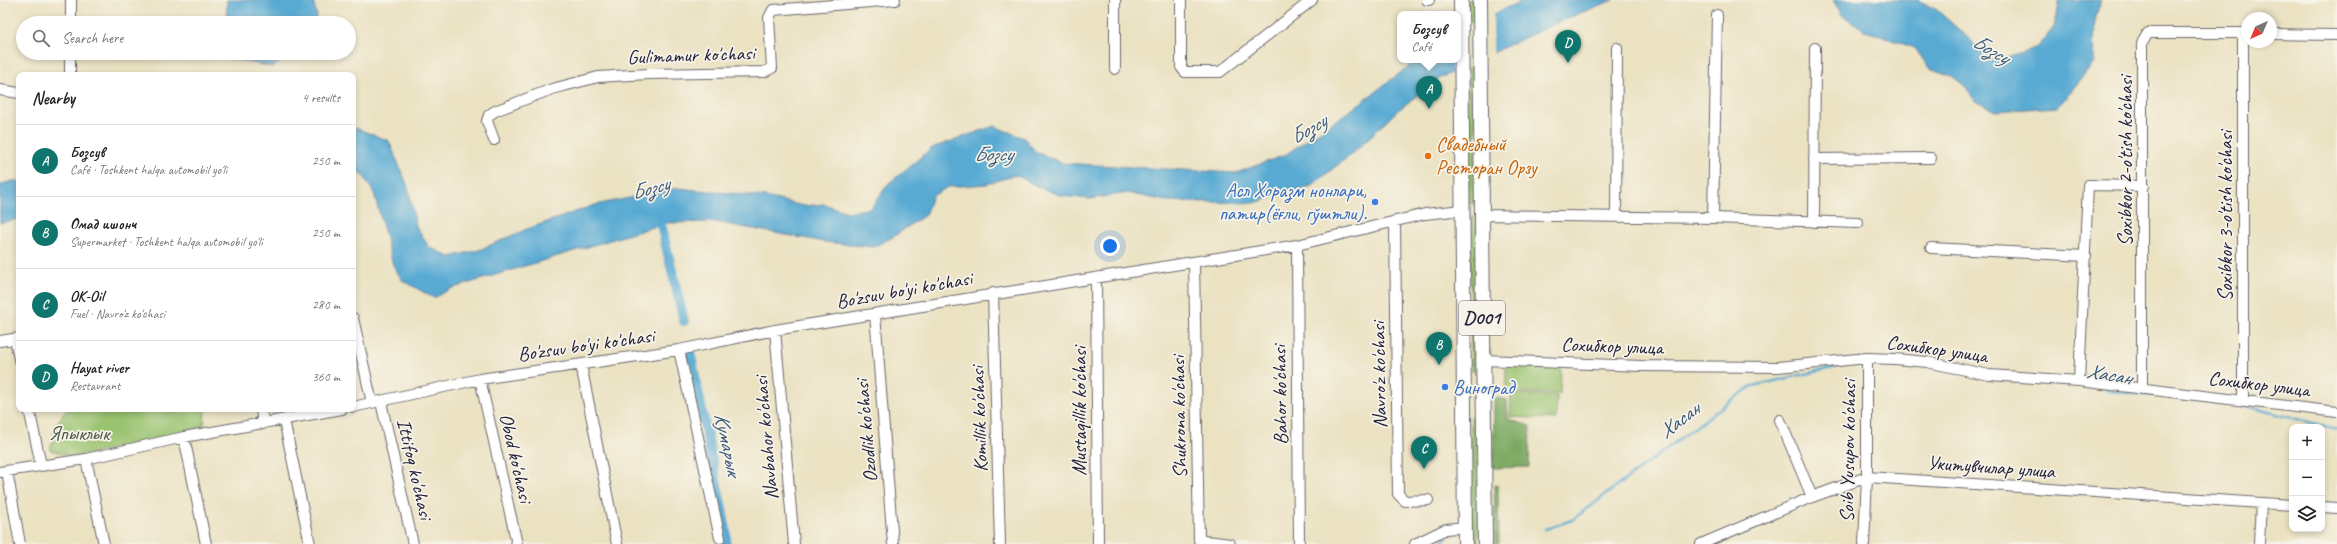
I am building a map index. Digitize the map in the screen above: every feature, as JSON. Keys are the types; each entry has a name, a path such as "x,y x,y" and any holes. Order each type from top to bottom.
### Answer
{"highway":[{"name":"D001","path":"1461,6 1465,544"},
{"name":"D001","path":"1480,6 1485,544"},
{"path":"1464,391 1483,391"}],"street":[{"path":"70,16 71,0"},
{"name":"Gulimamur ko'chasi","path":"494,140 486,121 489,115 495,111 552,89 605,77 648,74 764,72 772,68 769,18 773,10 895,0"},
{"path":"1115,0 1115,69"},
{"path":"1181,0 1181,67 1185,72 1217,74 1312,0"},
{"path":"1713,218 1717,15"},
{"name":"Soxibkor 2-o'tish ko'chasi","path":"2142,389 2142,44 2148,33 2241,33"},
{"path":"2277,34 2337,35"},
{"path":"1616,216 1617,48"},
{"path":"1814,222 1815,48"},
{"name":"Soxibkor 3-o'tish ko'chasi","path":"2243,399 2245,48"},
{"path":"70,60 70,72"},
{"path":"0,90 16,93"},
{"path":"1814,159 1931,158"},
{"path":"2079,381 2086,256 2088,184 2143,186"},
{"name":"Bo'zsuv bo'yi ko'chasi","path":"356,406 480,379 679,350 775,330 993,293 1096,278 1297,245 1425,214 1462,210"},
{"path":"1481,215 1713,218 1858,223"},
{"name":"Navro'z ko'chasi","path":"1395,222 1398,494 1405,501 1428,500"},
{"name":"Bahor ko'chasi","path":"1297,245 1299,544"},
{"path":"1931,248 2086,256"},
{"name":"Shukrona ko'chasi","path":"1194,262 1200,540 1230,544"},
{"name":"Mustaqillik ko'chasi","path":"1096,278 1098,544"},
{"name":"Komillik ko'chasi","path":"993,293 1000,544"},
{"name":"Ozodlik ko'chasi","path":"875,314 893,544"},
{"name":"Ittifoq ko'chasi","path":"356,329 377,403 413,544"},
{"name":"Navbahor ko'chasi","path":"775,330 794,544"},
{"path":"0,342 16,338"},
{"path":"679,350 720,538"},
{"name":"Сохибкор улица","path":"1483,360 1641,366 1778,367 1867,358 1927,362 1989,375 2079,381 2243,399 2337,412"},
{"name":"Soib Yusupov ko'chasi","path":"1864,544 1867,477 1867,358"},
{"path":"581,365 617,544"},
{"name":"Obod ko'chasi","path":"480,379 517,544"},
{"path":"30,412 41,465"},
{"path":"261,412 263,424"},
{"path":"20,544 3,471 86,459 184,437 326,412"},
{"path":"284,420 310,544"},
{"path":"1780,420 1812,497"},
{"path":"184,437 206,544"},
{"path":"86,459 104,544"},
{"name":"Укитувчилар улица","path":"1701,544 1812,497 1867,477 2289,505"},
{"path":"2259,544 2261,503"},
{"path":"2325,507 2337,508"},
{"path":"1415,544 1446,529 1465,527"}],"green space":[{"path":"1467,0 1474,0 1476,204 1469,204"},
{"path":"1470,216 1476,216 1477,370 1471,370"},
{"path":"1506,365 1561,368 1560,394 1505,392"},
{"path":"1511,394 1557,396 1556,419 1510,417"},
{"path":"1494,397 1507,400 1508,419 1530,426 1529,467 1493,468"},
{"name":"Япыклык","path":"65,412 205,412 204,426 76,458 50,450 57,423"},
{"path":"1471,416 1477,416 1478,544 1472,544"},
{"path":"1494,485 1498,486 1499,544 1495,544"}],"water":[{"path":"227,0 313,0 317,16 226,16"},
{"name":"Бозсу","path":"1525,0 1613,0 1558,22 1440,78 1397,111 1353,153 1311,186 1254,203 1166,201 1127,193 1090,199 1062,196 1041,188 1016,175 987,184 948,187 932,196 925,215 893,237 873,247 825,242 714,222 666,223 450,289 434,298 402,280 393,265 374,193 364,177 356,169 356,128 389,141 408,187 416,226 429,247 450,257 479,250 527,229 595,205 678,188 766,197 804,206 823,204 848,212 871,208 888,184 932,148 994,126 1024,138 1036,152 1062,163 1236,173 1285,155 1355,107 1413,63 1461,63 1461,31 1503,9"},
{"name":"Бозсу","path":"1833,0 1918,0 1937,10 1994,61 2038,47 2054,27 2060,0 2101,0 2095,14 2094,63 2058,107 1995,111 1976,101 1965,86 1952,76 1929,68 1915,48 1866,31 1842,15"},
{"path":"238,60 284,60 273,67"},
{"path":"16,181 16,220 0,223 0,185"}],"pier":[{"path":"1493,12 1493,56 1452,75 1452,63 1461,63 1461,29"}],"waterway":[{"name":"Кумарык","path":"658,212 684,321"},
{"name":"Кумарык","path":"690,352 726,530 726,544"},
{"name":"Хасан","path":"1545,529 1572,520 1734,398 1753,386 1845,365"},
{"name":"Хасан","path":"2105,389 2126,393 2173,397"},
{"name":"Хасан","path":"2240,405 2337,429"},
{"name":"Хасан","path":"1440,544 1447,537"}],"place":[{"name":"Hayat river","path":"1568,63"},
{"name":"Бозсув","path":"1429,109"},
{"name":"Свадебный Ресторан Орзу","path":"1428,156"},
{"name":"Асл Хоразм нонлари, патир(ёғли, гўштли).","path":"1375,202"},
{"name":"Омад ишонч","path":"1439,365"},
{"name":"Виноград","path":"1445,387"},
{"name":"OK-Oil","path":"1424,469"}]}
